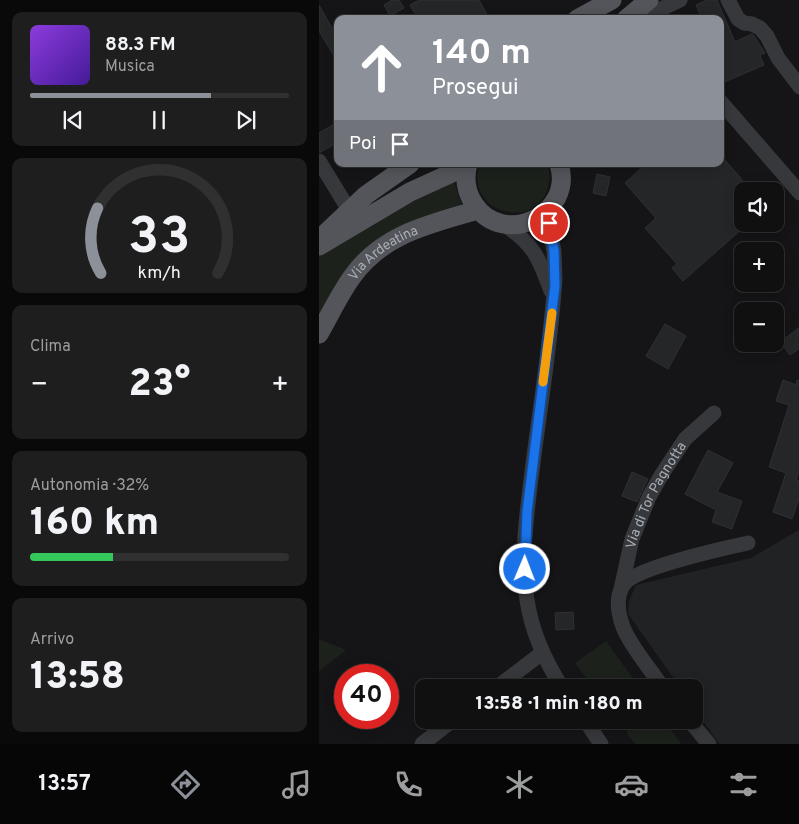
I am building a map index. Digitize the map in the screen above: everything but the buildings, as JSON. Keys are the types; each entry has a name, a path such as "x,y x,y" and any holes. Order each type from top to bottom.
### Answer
{"main road":[{"path":"584,15 612,0"},
{"path":"627,11 657,10"},
{"path":"319,240 366,195 406,167"},
{"path":"319,246 410,192 463,167"},
{"path":"467,167 466,185 478,210 486,217 503,224 522,224 533,221 546,212 557,196 560,186 559,167"},
{"name":"Via Ardeatina","path":"319,334 352,277 380,248 411,231 478,210"}],"street":[{"path":"657,10 680,0"},
{"path":"728,0 739,19 744,23 761,28 778,58 799,87"},
{"path":"724,106 799,192"},
{"path":"319,161 349,210"},
{"path":"546,212 555,258 554,297 527,512 525,545 527,599 533,627 542,653 557,679"},
{"path":"503,224 519,234 531,246 541,264 554,297"},
{"name":"Via di Tor Pagnotta","path":"657,679 627,636 619,613 619,600 632,539 649,497 662,474 685,439 714,413"},
{"name":"Via di Tor Pagnotta","path":"621,591 625,584 637,574 705,553 749,543"},
{"path":"508,679 542,653"},
{"path":"422,744 441,729"},
{"path":"591,729 601,744"},
{"path":"696,729 709,744"}],"shaded area":[{"path":"480,167 548,167 549,169 548,187 541,201 530,210 517,213 503,211 491,204 482,194 478,181"},
{"path":"454,182 462,206 426,216 319,317 319,254 368,222"},
{"path":"799,530 799,744 719,744 703,721 703,679 674,679 628,614 629,601 636,585 751,558"},
{"path":"319,639 346,650 319,671"},
{"path":"606,641 633,679 587,679 575,663"},
{"path":"630,729 670,729 681,744 635,744 626,732"}],"slow traffic":[{"path":"543,382 552,313"}],"route":[{"path":"525,569 527,512 555,286 554,251 549,223"}]}
